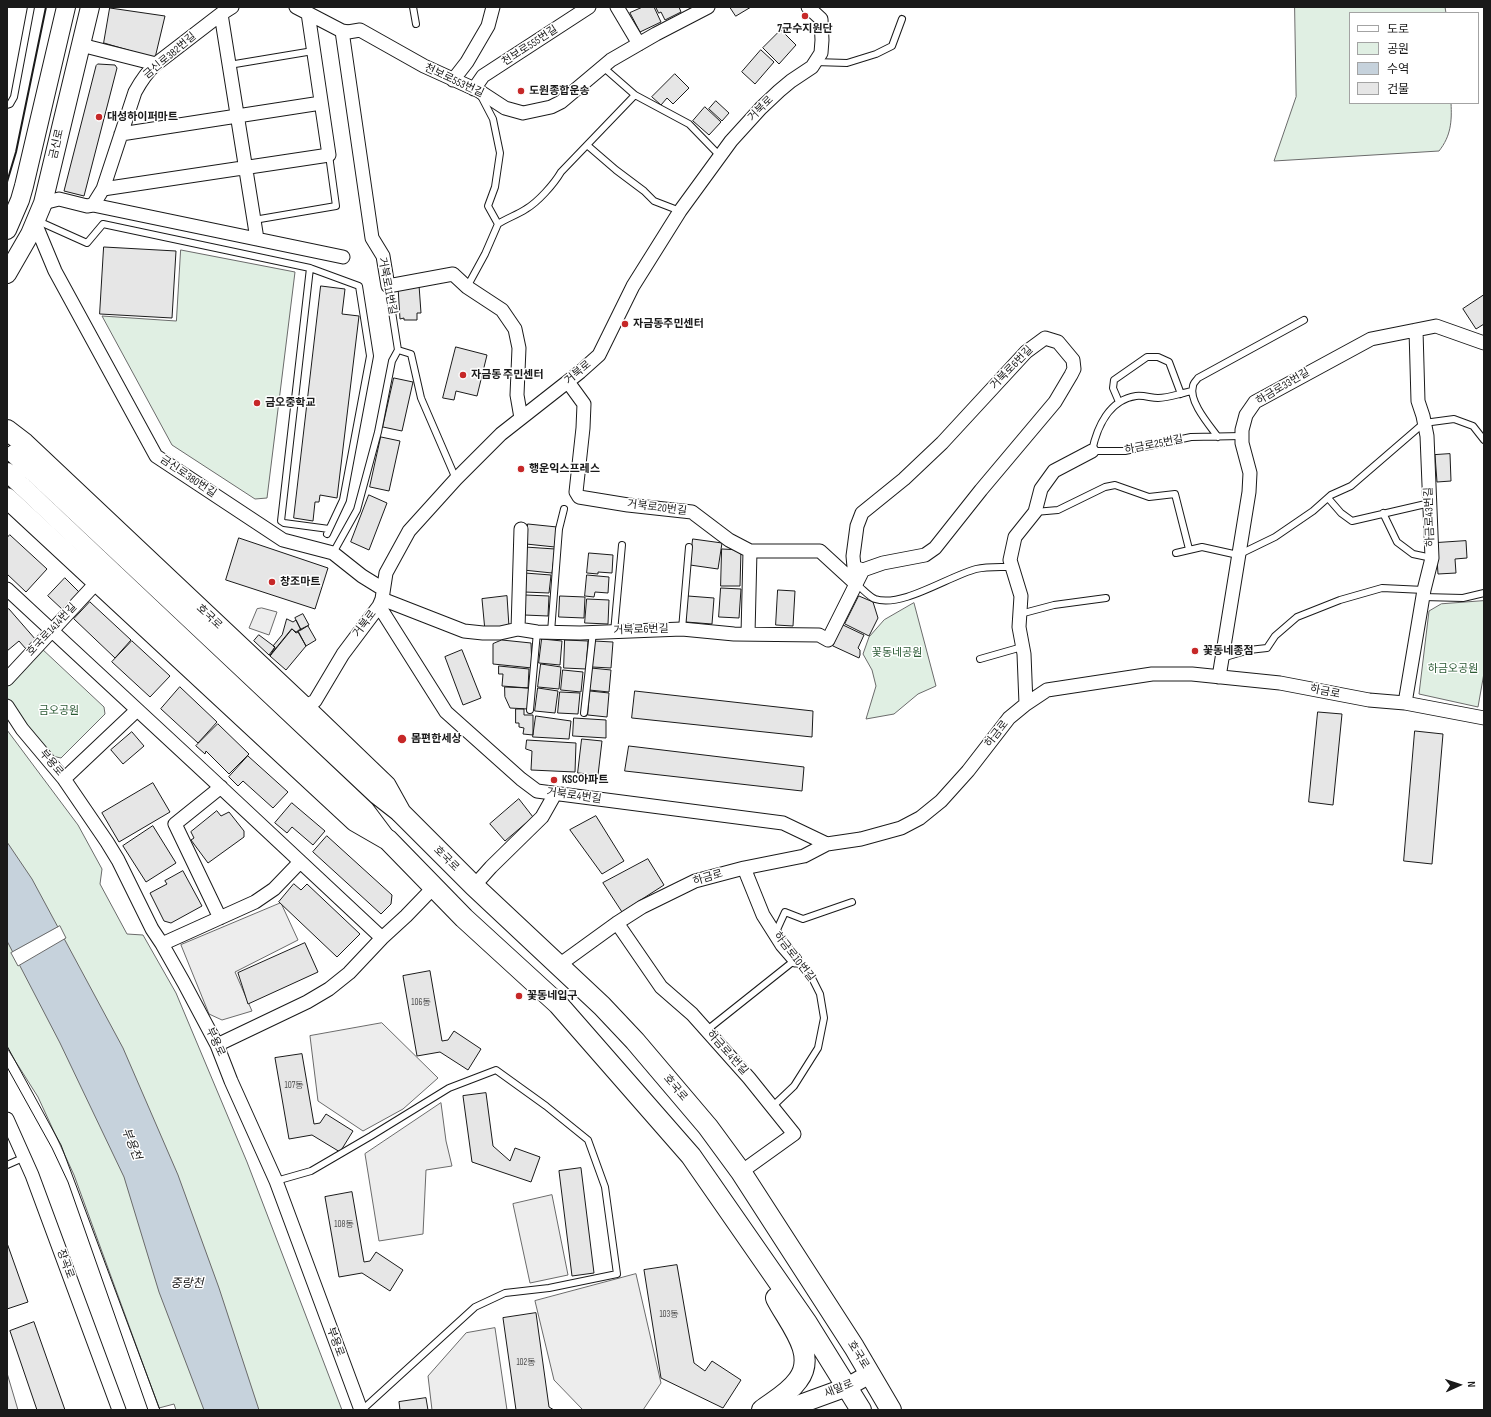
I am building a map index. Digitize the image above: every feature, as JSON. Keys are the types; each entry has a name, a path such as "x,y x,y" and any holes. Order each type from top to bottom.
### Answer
{"main road":[{"name":"호국로","path":"11,437 304,707 386,786 401,813 474,886 602,1006 668,1078 708,1127 741,1172 870,1374 891,1410"},
{"path":"7,498 355,821 388,840 464,918 558,1004 691,1156 807,1323 861,1410"},
{"path":"742,1228 777,1300 800,1339 805,1361 803,1373 797,1382 784,1394 762,1410"}],"street":[{"name":"금신로","path":"7,230 20,200 24,186 66,7"},
{"name":"금신로","path":"7,274 18,257 44,203 90,7"},
{"name":"금신로382번길","path":"93,205 103,189 138,86 148,71 232,7"},
{"path":"453,80 467,62 488,26 492,7"},
{"name":"천보로555번길","path":"477,90 484,76 589,7"},
{"path":"617,7 639,44"},
{"name":"천보로553번길","path":"342,31 348,32 360,30 424,66 477,90 505,108 523,113 538,111 561,102 611,60 708,7"},
{"name":"거북로","path":"304,707 315,701 342,654 381,598 386,573 409,531 456,479 501,434 568,382 599,355 633,286 680,211 731,140 761,108 791,81 812,67 821,54 821,19 808,7"},
{"path":"303,10 342,31"},
{"path":"103,189 329,155 313,51 303,10"},
{"path":"221,14 257,239"},
{"name":"거북로11번길","path":"342,31 372,238 382,256 388,286"},
{"path":"81,45 156,64"},
{"path":"121,134 321,103"},
{"path":"44,203 59,199 87,206 93,205 343,256"},
{"name":"금신로380번길","path":"36,222 55,271 156,456 283,540 333,553 362,576 381,598"},
{"path":"388,286 453,274 467,286 502,310 515,329 519,348 517,395 521,418"},
{"name":"하금로33번길","path":"1219,677 1249,492 1250,473 1242,442 1242,430 1246,415 1256,402 1371,339 1436,326 1449,329 1484,343"},
{"name":"하금로43번길","path":"1405,703 1423,593 1432,558 1427,436 1418,401 1416,330"},
{"name":"거북로6번길","path":"381,598 464,631 483,634 500,633 518,629 537,632 580,633 682,629 734,634 819,636 828,640 863,570 883,563 925,555 934,548 1055,402 1074,369 1073,360 1058,342 1046,338 1026,352 942,443 904,479 862,513 856,526 853,556 854,568 863,570"},
{"name":"거북로20번길","path":"568,382 584,404 576,492 579,497 628,505 692,512 729,540 750,551 820,551 856,584"},
{"name":"호국로","path":"11,437 377,795 401,813"},
{"name":"하금로25번길","path":"1026,704 1019,627 1021,596 1010,560 1015,537 1035,512 1041,489 1054,471 1092,451"},
{"path":"7,472 365,810 388,840"},
{"path":"518,629 521,529"},
{"path":"748,634 750,551"},
{"name":"호국로1414번길","path":"7,679 97,582"},
{"path":"7,589 382,938"},
{"name":"거북로4번길","path":"381,598 446,712 521,779 538,791 783,823 827,844"},
{"name":"하금로","path":"559,965 617,923 642,907 696,881 744,868 804,856 827,844 861,839 901,828 920,818 941,801 968,771 1009,718 1047,690 1152,674 1192,674 1280,683 1369,700 1405,703 1484,718"},
{"name":"부용로","path":"7,706 22,729 64,779 107,842 118,860 152,929 162,944 217,1045 231,1081 276,1181 361,1410"},
{"path":"64,779 137,710"},
{"path":"220,918 175,824 221,787"},
{"path":"474,886 491,867 542,818 555,794"},
{"path":"162,944 255,902 274,889 300,862"},
{"name":"하금로10번길","path":"744,868 763,915 782,946 795,960"},
{"path":"217,1045 307,1002 350,974 382,938 434,888"},
{"name":"하금로4번길","path":"617,923 661,987 692,1014 707,1030 749,1078 794,1134 741,1172"},
{"name":"장곡로","path":"7,1119 25,1157 119,1410"},
{"name":"새말로","path":"784,1410 847,1387 870,1374"}],"lane":[{"path":"7,105 10,104 14,97 30,7"},
{"path":"413,7 416,24"},
{"path":"815,62 847,63 876,54 892,46 902,19"},
{"path":"229,64 313,51"},
{"path":"603,67 635,95 689,124 720,156"},
{"path":"477,90 493,119 500,153 495,187 488,206 498,224"},
{"path":"467,286 485,254 498,224 527,209 554,184 561,172 635,95"},
{"path":"588,145 654,201 680,211"},
{"path":"254,220 336,206 329,155"},
{"path":"36,222 87,243 103,224 310,268 359,286 370,356 343,500 328,532 284,523 281,521 310,268"},
{"name":"거북로11번길","path":"388,286 398,350"},
{"path":"1218,437 1192,398 1193,385 1198,378 1304,320"},
{"path":"333,553 357,510 378,432 392,361 398,350 411,354 421,398 456,479"},
{"path":"1119,402 1113,388 1114,380 1147,357 1158,357 1169,362 1181,394"},
{"path":"1092,451 1096,435 1106,414 1119,402 1137,396 1159,398 1192,391"},
{"path":"1176,553 1202,547 1238,555 1275,537 1313,512 1331,495 1351,486 1424,423 1454,419 1473,426 1484,440"},
{"name":"하금로25번길","path":"1092,451 1125,452 1191,437 1242,436"},
{"path":"1035,512 1058,510 1106,487 1115,485 1149,497 1175,494 1189,549"},
{"path":"1328,498 1341,513 1352,521 1430,503"},
{"path":"551,632 560,529 564,509"},
{"path":"1383,513 1397,542 1413,554 1432,558"},
{"path":"614,632 622,545"},
{"path":"682,629 689,547"},
{"name":"거북로20번길","path":"856,584 874,598 883,600 898,600 976,569 1013,567"},
{"path":"1221,658 1249,650 1267,648 1275,636 1297,617 1340,600 1382,588 1463,598 1484,593"},
{"path":"1020,614 1054,606 1106,598"},
{"path":"530,710 537,632"},
{"path":"584,713 593,632"},
{"path":"980,659 1022,647"},
{"path":"775,934 786,912 803,919 852,902"},
{"path":"707,1030 795,960"},
{"name":"하금로10번길","path":"772,1107 794,1086 818,1048 824,1018 820,994 811,976 795,960"},
{"path":"276,1181 311,1171 449,1088 496,1070 546,1106 588,1140 605,1187 617,1274 549,1288 505,1293 475,1306 361,1410"},
{"path":"7,1165 25,1157"}],"green space":[{"path":"1295,7 1445,7 1446,12 1349,12 1349,104 1451,104 1450,128 1446,140 1439,151 1274,161 1296,97"},
{"path":"181,250 295,272 267,498 255,499 172,445 102,316 176,321"},
{"name":"하금오공원","path":"1484,601 1484,673 1478,707 1419,694 1429,611 1441,604"},
{"name":"꽃동네공원","path":"914,603 936,686 918,694 894,714 866,719 876,686 872,670 863,654 869,637 884,620"},
{"name":"금오공원","path":"41,648 104,707 105,714 61,758 52,756 7,701 7,683"},
{"path":"7,730 78,825 102,869 100,884 127,934 143,935 176,993 247,1162 342,1410 176,1410 174,1404 159,1408 74,1175 38,1097 7,1048"}],"shaded area":[{"path":"262,608 277,612 269,635 249,628 257,609"},
{"path":"281,903 298,940 235,972 252,1011 222,1020 209,1014 181,945"},
{"path":"382,1023 438,1078 403,1109 363,1131 318,1101 310,1036"},
{"path":"441,1103 446,1141 452,1166 426,1170 423,1234 379,1241 365,1154"},
{"path":"552,1195 568,1275 530,1283 513,1204"},
{"path":"636,1274 661,1383 643,1410 583,1410 554,1380 535,1301"},
{"path":"495,1328 507,1410 432,1410 428,1376 466,1333"},
{"path":"7,1373 18,1410 7,1410"}],"water":[{"name":"중랑천","path":"7,842 32,879 123,1048 178,1175 219,1288 259,1410 204,1410 159,1292 124,1177 60,1043 7,941"}],"pier":[{"path":"60,926 66,938 18,966 11,953"}],"building":[{"path":"643,7 654,7 661,22 640,32 630,13"},
{"path":"656,7 679,7 681,12 665,20 661,12 659,13"},
{"path":"730,7 751,7 736,16"},
{"path":"110,8 165,16 155,58 104,43"},
{"path":"781,30 796,45 779,64 763,48"},
{"path":"761,50 774,62 755,84 742,72"},
{"path":"98,64 115,65 117,68 84,196 64,191 96,66"},
{"path":"675,74 689,88 673,104 667,98 661,105 652,97"},
{"path":"716,101 729,113 722,121 709,109"},
{"path":"705,107 721,122 709,135 693,121"},
{"path":"104,247 176,251 172,318 100,314"},
{"path":"419,285 421,313 417,313 417,320 404,320 404,318 400,319 398,287"},
{"path":"321,286 345,289 342,314 359,316 337,498 320,495 319,502 315,502 313,521 294,518"},
{"path":"1484,295 1484,324 1476,329 1463,309"},
{"path":"456,347 487,355 477,396 456,391 454,400 443,398"},
{"path":"394,378 413,382 402,431 383,427"},
{"path":"381,437 400,441 389,491 370,487"},
{"path":"1450,454 1451,481 1437,482 1435,455"},
{"path":"369,495 387,503 369,550 351,542"},
{"path":"528,524 557,527 555,547 526,544"},
{"path":"10,535 47,569 26,592 7,574 7,538"},
{"path":"239,538 328,568 315,609 226,580"},
{"path":"693,539 722,543 718,569 690,565"},
{"path":"1466,541 1467,558 1455,559 1456,573 1438,574 1436,543"},
{"path":"525,547 555,549 552,573 523,570"},
{"path":"722,549 741,550 740,586 721,586"},
{"path":"589,553 613,555 612,573 587,573"},
{"path":"525,573 551,575 549,593 524,592"},
{"path":"587,575 609,577 608,593 595,592 594,597 585,596"},
{"path":"65,578 79,592 63,610 48,596"},
{"path":"721,588 741,589 739,618 719,617"},
{"path":"778,590 795,591 793,626 776,625"},
{"path":"525,595 549,596 548,616 524,615"},
{"path":"507,596 509,627 485,631 482,599"},
{"path":"560,596 585,597 584,618 559,617"},
{"path":"688,596 714,598 712,624 686,622"},
{"path":"859,596 873,602 878,618 869,636 845,624"},
{"path":"587,599 609,600 608,624 585,623"},
{"path":"90,602 131,640 115,658 74,619"},
{"path":"9,609 36,640 26,649 19,641 7,651 7,610"},
{"path":"303,614 309,625 301,630 295,618"},
{"path":"287,619 293,622 296,620 301,630 296,632 292,629 270,656 275,647 273,646 282,635"},
{"path":"843,625 864,635 858,648 860,650 859,658 833,646"},
{"path":"308,626 316,640 306,646 298,631"},
{"path":"292,629 296,633 298,632 306,646 286,670 270,656"},
{"path":"259,635 275,647 269,655 254,641"},
{"path":"542,639 562,641 560,665 539,663"},
{"path":"502,640 531,643 532,668 493,664 493,644"},
{"path":"565,640 588,641 586,669 564,668"},
{"path":"132,641 170,676 150,697 112,662"},
{"path":"594,641 613,642 611,668 592,667"},
{"path":"462,650 481,698 463,705 445,657"},
{"path":"541,664 561,667 559,689 538,687"},
{"path":"499,666 529,669 528,688 502,686 503,674 499,674"},
{"path":"591,668 611,670 609,692 589,690"},
{"path":"563,670 583,672 581,692 561,690"},
{"path":"180,687 217,722 198,743 161,709"},
{"path":"505,687 529,688 528,709 510,708 505,697"},
{"path":"538,688 558,691 555,713 535,711"},
{"path":"590,691 609,693 607,717 588,715"},
{"path":"635,691 813,711 812,737 632,718"},
{"path":"560,692 580,693 578,714 558,713"},
{"path":"516,709 524,709 524,715 533,715 533,735 523,734 524,728 519,727 519,723 516,723"},
{"path":"1318,712 1342,714 1333,805 1309,802"},
{"path":"536,716 571,721 569,739 533,737"},
{"path":"574,718 606,720 606,738 573,736"},
{"path":"218,724 249,754 229,774 206,751 205,754 196,746"},
{"path":"1415,731 1443,734 1432,864 1404,861"},
{"path":"132,732 144,746 123,764 111,750"},
{"path":"582,739 602,741 598,775 578,773"},
{"path":"527,740 576,743 575,772 531,770 532,751 526,749"},
{"path":"629,746 804,767 802,791 625,771"},
{"path":"248,756 288,792 273,808 243,781 238,786 229,777"},
{"path":"153,783 170,812 119,842 102,813"},
{"path":"519,799 533,817 505,841 490,824"},
{"path":"292,803 325,831 313,845 292,827 287,833 275,823"},
{"path":"217,811 221,816 229,812 244,831 244,837 208,863 191,840 194,838 191,832"},
{"path":"596,816 624,861 602,874 570,830"},
{"path":"153,826 176,863 146,882 123,846"},
{"path":"327,836 392,895 391,904 381,914 313,852"},
{"path":"648,859 664,885 622,912 603,883"},
{"path":"183,871 202,906 171,923 164,921 150,893 167,884 165,881"},
{"path":"294,884 301,890 307,884 360,934 337,957 279,902"},
{"path":"305,943 318,972 248,1004 238,973"},
{"path":"430,971 442,1041 448,1040 454,1031 481,1049 468,1070 440,1052 417,1056 403,976"},
{"path":"302,1054 314,1124 320,1123 326,1114 353,1131 340,1152 312,1135 289,1139 275,1058"},
{"path":"486,1093 493,1146 510,1161 515,1148 540,1157 531,1182 472,1162 463,1096"},
{"path":"581,1168 594,1273 572,1276 559,1171"},
{"path":"352,1192 364,1262 370,1261 376,1252 403,1270 390,1291 362,1273 339,1277 325,1197"},
{"path":"7,1243 28,1302 7,1309"},
{"path":"677,1265 694,1363 705,1371 712,1361 741,1380 723,1408 661,1378 644,1270"},
{"path":"536,1313 549,1407 554,1410 516,1410 503,1318"},
{"path":"34,1322 65,1410 37,1410 10,1331"},
{"path":"426,1398 428,1410 400,1410 399,1402"}],"tram line":[{"path":"7,1046 61,1145 160,1410"},
{"path":"7,1067 52,1148 68,1182 148,1410"}],"wall":[{"path":"7,182 16,152 46,7"}],"place":[{"name":"7군수지원단","path":"805,16"},
{"name":"도원종합운송","path":"521,91"},
{"name":"대성하이퍼마트","path":"99,117"},
{"name":"자금동주민센터","path":"625,324"},
{"name":"자금동 주민센터","path":"463,375"},
{"name":"금오중학교","path":"257,403"},
{"name":"행운익스프레스","path":"521,469"},
{"name":"창조마트","path":"272,582"},
{"name":"꽃동네종점","path":"1195,651"},
{"name":"몸편한세상","path":"402,739"},
{"name":"KSC아파트","path":"554,780"},
{"name":"꽃동네입구","path":"519,996"}],"water label":[{"name":"부용천","path":"131,1144"}]}
